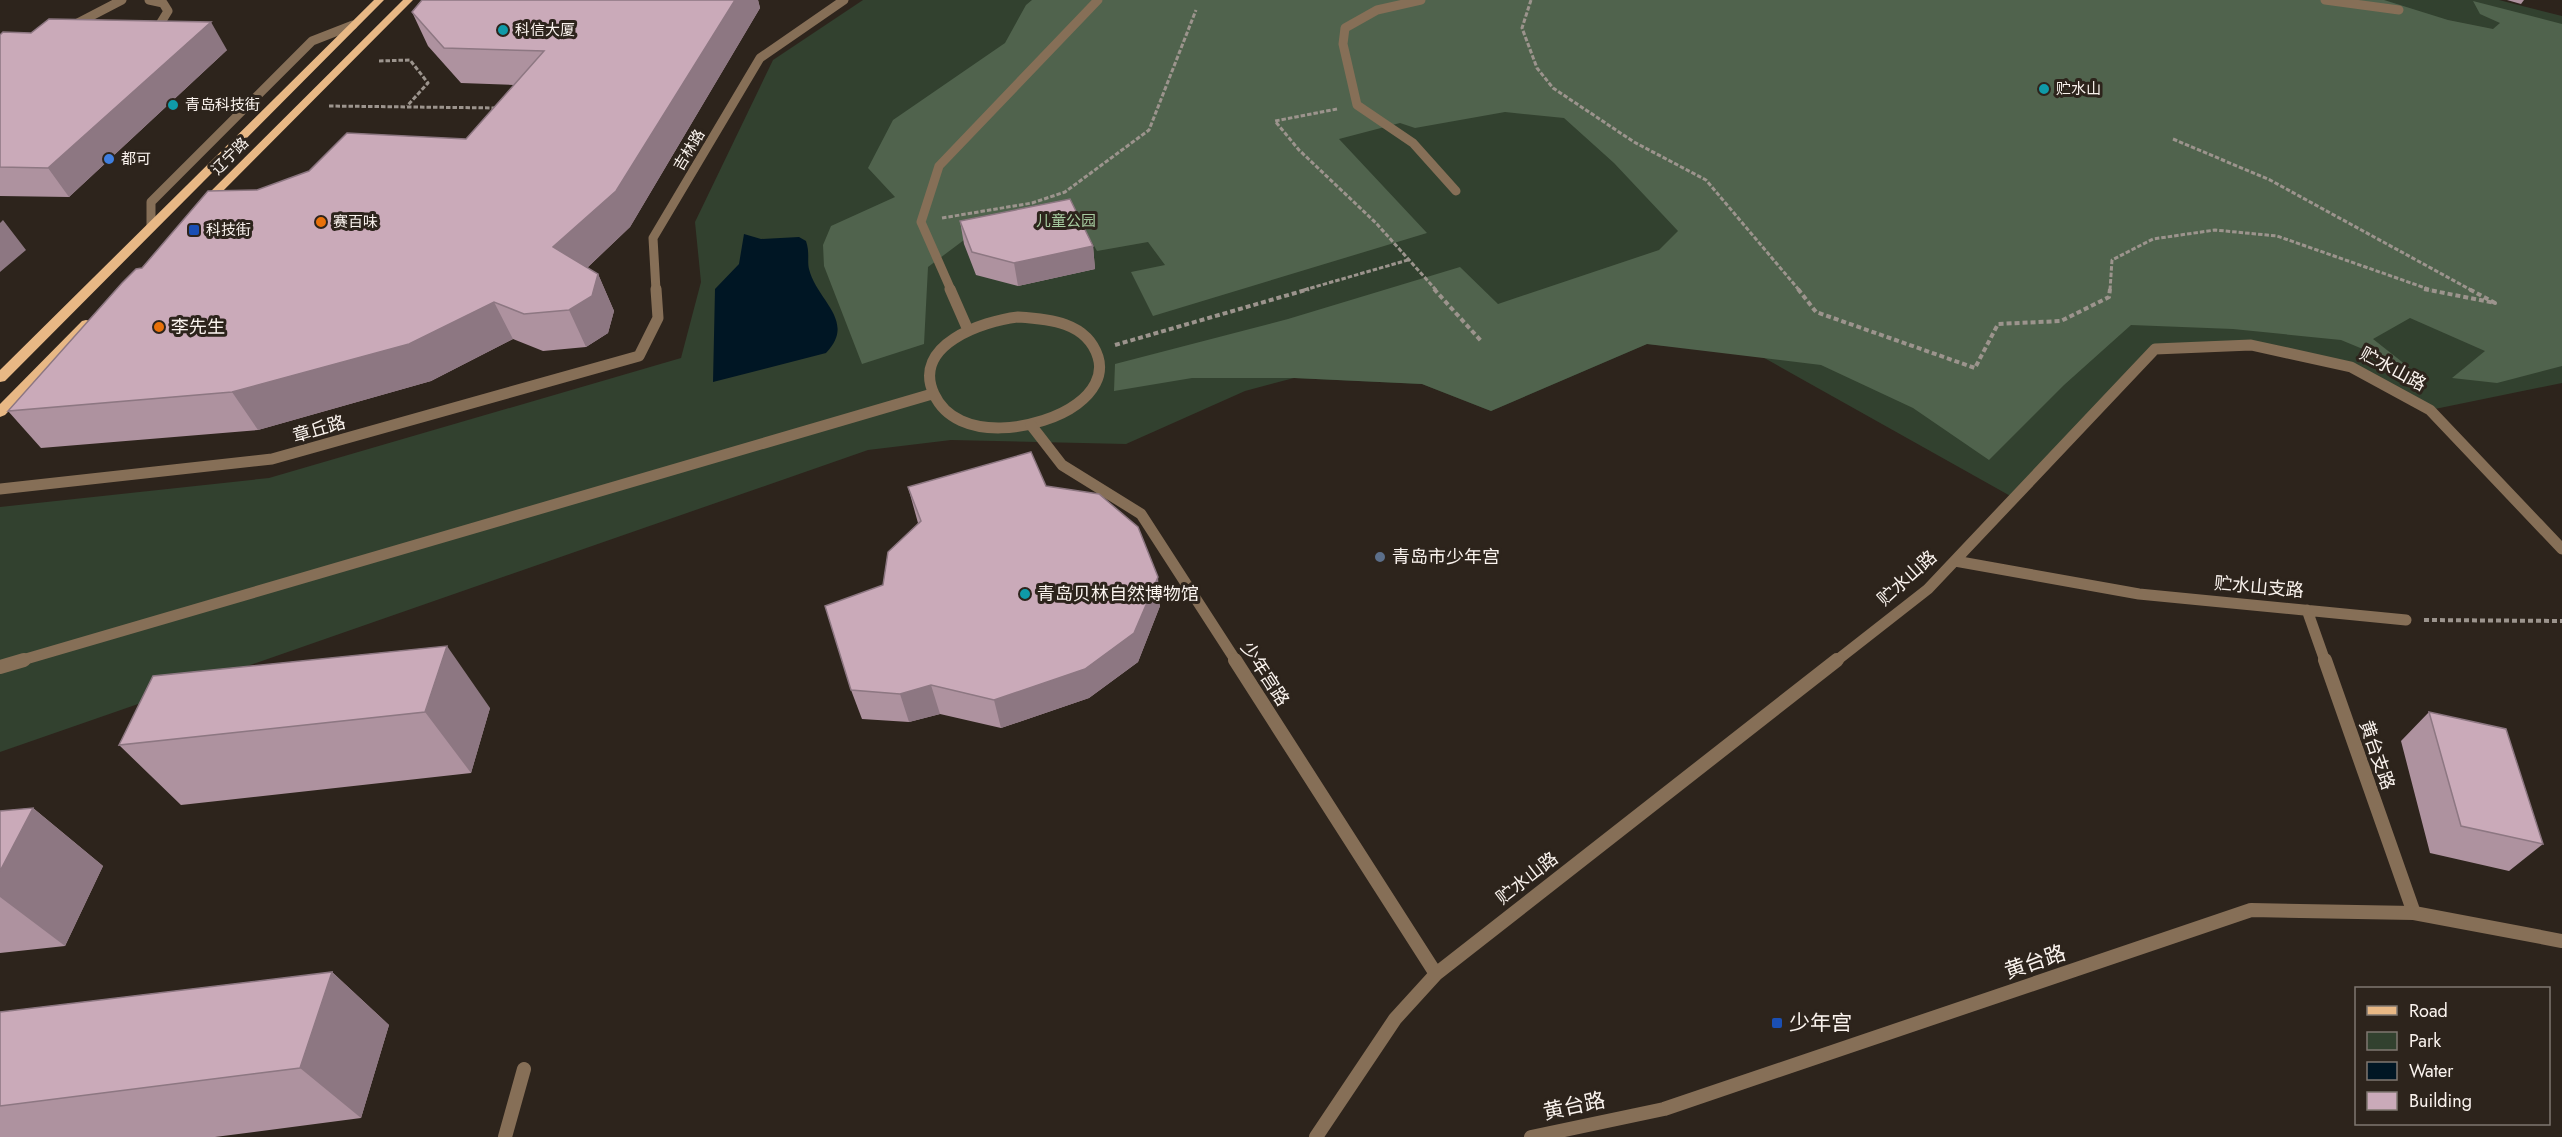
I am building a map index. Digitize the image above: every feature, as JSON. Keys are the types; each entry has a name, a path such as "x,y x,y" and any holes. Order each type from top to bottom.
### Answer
{"main road":[{"name":"辽宁路","path":"0,378 379,0"},
{"name":"辽宁路","path":"191,217 408,0"},
{"path":"0,412 95,316"}],"street":[{"path":"67,30 89,15 122,0"},
{"path":"149,0 163,3 168,11 160,24"},
{"name":"吉林路","path":"639,356 658,318 653,238 760,58 844,0"},
{"path":"968,330 921,222 939,166 1098,0"},
{"path":"1421,0 1377,10 1345,28 1342,44 1357,105 1413,143 1456,192"},
{"path":"2325,0 2399,10"},
{"path":"148,25 169,25"},
{"path":"150,227 151,202 312,41 353,25"},
{"path":"56,32 90,28"},
{"path":"1010,318 1045,318 1068,324 1086,335 1097,350 1101,368 1095,386 1081,402 1059,416 1032,425 1006,428 981,426 959,419 943,408 932,394 928,377 934,359 948,343 968,330 992,321 1010,318"},
{"name":"贮水山路","path":"1316,1137 1395,1018 1436,974 1928,590 2155,348 2251,345 2351,367 2430,410 2562,549"},
{"name":"章丘路","path":"0,489 272,459 639,356"},
{"path":"0,667 932,394"},
{"name":"少年宫路","path":"1032,425 1062,465 1141,514 1436,974"},
{"name":"贮水山支路","path":"1955,561 2139,594 2406,620"},
{"name":"黄台支路","path":"2307,610 2414,913"},
{"name":"黄台路","path":"1531,1137 1664,1109 2251,910 2414,913 2562,940"},
{"path":"505,1137 524,1070"}],"path":[{"path":"1531,0 1522,28 1537,68 1553,88 1634,142 1706,180 1765,247 1816,312 1975,368 1998,324 2061,321 2109,297 2112,260 2153,239 2215,230 2277,236 2425,289 2495,303 2270,180 2174,139"},
{"path":"921,222 1032,203 1065,192 1149,130 1196,10"},
{"path":"379,61 410,60 428,83 407,107"},
{"path":"1357,105 1275,121 1299,150 1376,223 1482,342"},
{"path":"326,106 502,108 495,117"},
{"path":"1097,350 1408,260"},
{"path":"2406,620 2562,621"}],"green space":[{"name":"儿童公园","path":"863,0 2499,0 2562,16 2562,383 2430,410 2351,367 2251,345 2155,349 2014,498 1759,355 1647,344 1491,411 1422,384 1294,378 1245,391 1126,444 951,440 868,450 0,752 0,507 269,478 681,358 701,282 695,222 773,60"},
{"name":"儿童公园","path":"1032,0 2384,0 2448,20 2493,29 2500,23 2480,14 2473,1 2562,24 2562,366 2497,383 2452,378 2485,351 2410,318 2373,339 2411,369 2341,340 2233,329 2131,325 2064,385 1989,460 1913,408 1821,365 1647,344 1491,411 1422,384 1294,378 1192,378 1114,391 1115,364 1288,319 1460,267 1498,304 1659,250 1678,231 1614,163 1564,118 1505,112 1415,128 1400,123 1339,139 1427,233 1153,316 1131,272 1165,265 1148,242 1097,251 1078,218 964,240 928,267 924,344 862,364 824,266 823,245 831,226 895,197 868,168 893,120 1005,43 1026,5"}],"water":[{"path":"744,234 761,239 799,237 806,241 809,269 832,311 838,331 826,353 713,382 715,289 739,264"}],"building":[{"path":"422,0 735,0 616,191 553,247 598,274 592,296 569,310 524,314 494,302 409,344 232,392 8,411 122,283 136,269 142,268 208,191 257,190 309,171 347,133 466,139 544,51 444,48 412,12"},
{"path":"49,19 211,22 48,168 0,167 0,35 3,32 31,33"},
{"path":"1070,199 1093,246 1014,263 972,252 960,221"},
{"name":"青岛贝林自然博物馆","path":"1031,452 1046,486 1099,494 1138,527 1158,577 1134,633 1085,669 994,700 931,685 900,694 851,690 825,606 883,585 888,552 921,521 908,487"},
{"path":"447,646 425,712 119,745 153,676"},
{"path":"2429,712 2506,729 2543,844 2461,826"},
{"path":"33,808 0,871 0,811"},
{"path":"332,972 300,1068 0,1106 0,1012"}],"place":[{"name":"科信大厦","path":"503,30"},
{"name":"贮水山","path":"2044,89"},
{"name":"青岛科技街","path":"173,105"},
{"name":"都可","path":"109,159"},
{"name":"赛百味","path":"321,222"},
{"name":"科技街","path":"194,230"},
{"name":"李先生","path":"159,327"},
{"name":"青岛市少年宫","path":"1380,557"},
{"name":"青岛贝林自然博物馆","path":"1025,594"},
{"name":"少年宫","path":"1777,1023"}]}
